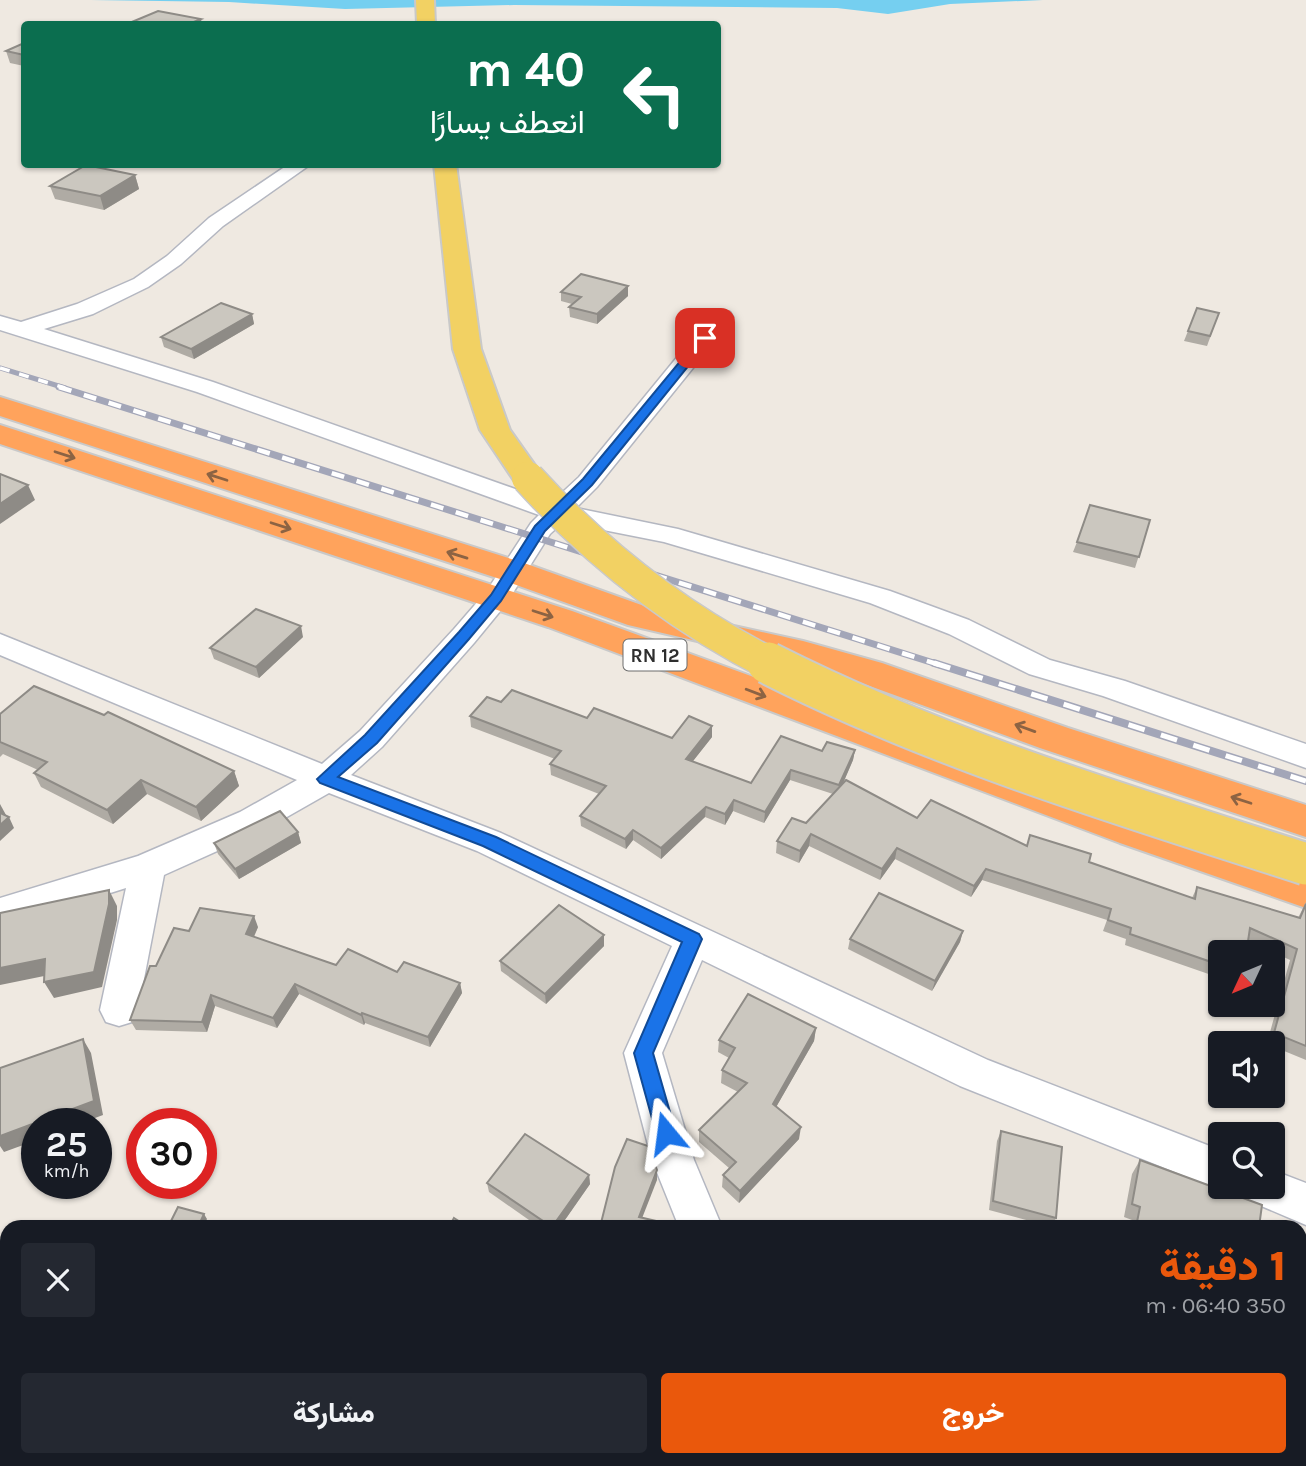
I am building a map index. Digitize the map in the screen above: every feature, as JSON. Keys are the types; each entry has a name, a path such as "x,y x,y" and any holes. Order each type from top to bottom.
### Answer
{"highway":[{"name":"RN 12","path":"0,405 504,585 560,619 1135,832 1306,891"},
{"name":"RN 12","path":"0,433 504,585 803,653 869,672 1055,738 1306,821"}],"main road":[{"path":"425,0 426,21"},
{"path":"445,168 467,349 495,430 528,478 564,518 636,580 757,658 801,681 918,732 992,760 1306,864"}],"street":[{"path":"10,326 85,309 141,283 174,260 216,222 296,168"},
{"path":"0,913 148,867 252,821 326,779 371,739 504,585 540,528 588,482 722,317"},
{"path":"10,326 205,387 555,512 668,535 880,597 959,627 1040,667 1114,688 1306,756"},
{"path":"0,644 326,779 489,842 974,1073 1208,1165"},
{"path":"118,1010 148,867"},
{"path":"693,939 643,1053 673,1160 698,1220"},
{"path":"1285,1195 1306,1204"}],"water":[{"path":"91,0 1043,0 950,4 888,14 837,8 514,5 345,9 229,2"}],"building":[{"path":"158,11 201,19 196,21 134,21"},
{"path":"21,44 21,54 6,51"},
{"path":"81,168 101,168 135,175 100,196 50,186"},
{"path":"581,274 628,286 597,314 569,307 581,297 561,292"},
{"path":"221,303 252,314 191,349 161,337"},
{"path":"1197,308 1219,313 1210,336 1188,331"},
{"path":"0,474 28,485 0,504"},
{"path":"1090,505 1150,520 1139,557 1077,542"},
{"path":"256,609 301,626 256,667 210,648"},
{"path":"34,686 104,715 108,712 234,771 196,807 141,780 107,810 34,773 47,762 0,742 0,714"},
{"path":"512,690 587,718 594,708 672,738 689,716 712,726 686,759 751,783 781,736 822,751 827,742 855,750 839,785 791,770 765,812 734,800 725,814 706,807 661,848 633,830 625,839 580,816 606,786 550,764 561,751 470,716 487,697 501,702"},
{"path":"846,780 917,818 931,800 1027,846 1030,835 1091,854 1089,862 1195,899 1197,887 1300,918 1306,904 1306,1046 1285,1037 1285,1031 1275,1031 1278,1017 1285,1017 1285,993 1297,949 1285,944 1285,940 1277,940 1250,928 1248,940 1208,940 1208,961 1130,934 1131,928 1108,920 1111,909 986,869 974,886 897,848 882,869 811,834 800,851 777,841 792,818 806,823"},
{"path":"280,811 298,832 235,869 214,843"},
{"path":"0,813 9,817 0,825"},
{"path":"109,890 109,904 94,972 44,982 45,959 0,968 0,913"},
{"path":"879,893 963,931 935,981 850,939"},
{"path":"559,905 604,935 545,994 500,961"},
{"path":"200,908 254,916 246,934 336,965 348,949 397,972 404,962 460,983 428,1037 362,1013 361,1015 295,984 273,1018 211,995 202,1022 130,1020 150,966 156,966 174,928 189,931"},
{"path":"748,994 816,1028 773,1104 801,1127 740,1191 723,1175 736,1162 699,1130 747,1083 722,1070 735,1048 719,1040"},
{"path":"83,1039 94,1101 75,1108 21,1108 21,1128 0,1136 0,1068"},
{"path":"1001,1131 1062,1147 1056,1218 993,1201"},
{"path":"525,1134 589,1175 557,1220 542,1220 487,1183"},
{"path":"627,1139 648,1146 657,1170 639,1217 652,1220 602,1220 615,1167"},
{"path":"1140,1160 1208,1185 1208,1199 1246,1199 1262,1205 1260,1220 1137,1220 1140,1207 1132,1204"},
{"path":"178,1207 204,1214 201,1220 172,1220"}],"railway":[{"path":"0,368 65,388"},
{"path":"59,387 940,665"},
{"path":"934,663 1306,781"}],"route":[{"path":"666,1133 643,1053 693,939 489,842 326,779 371,739 464,636 496,598 540,528 588,482 705,338"}]}
